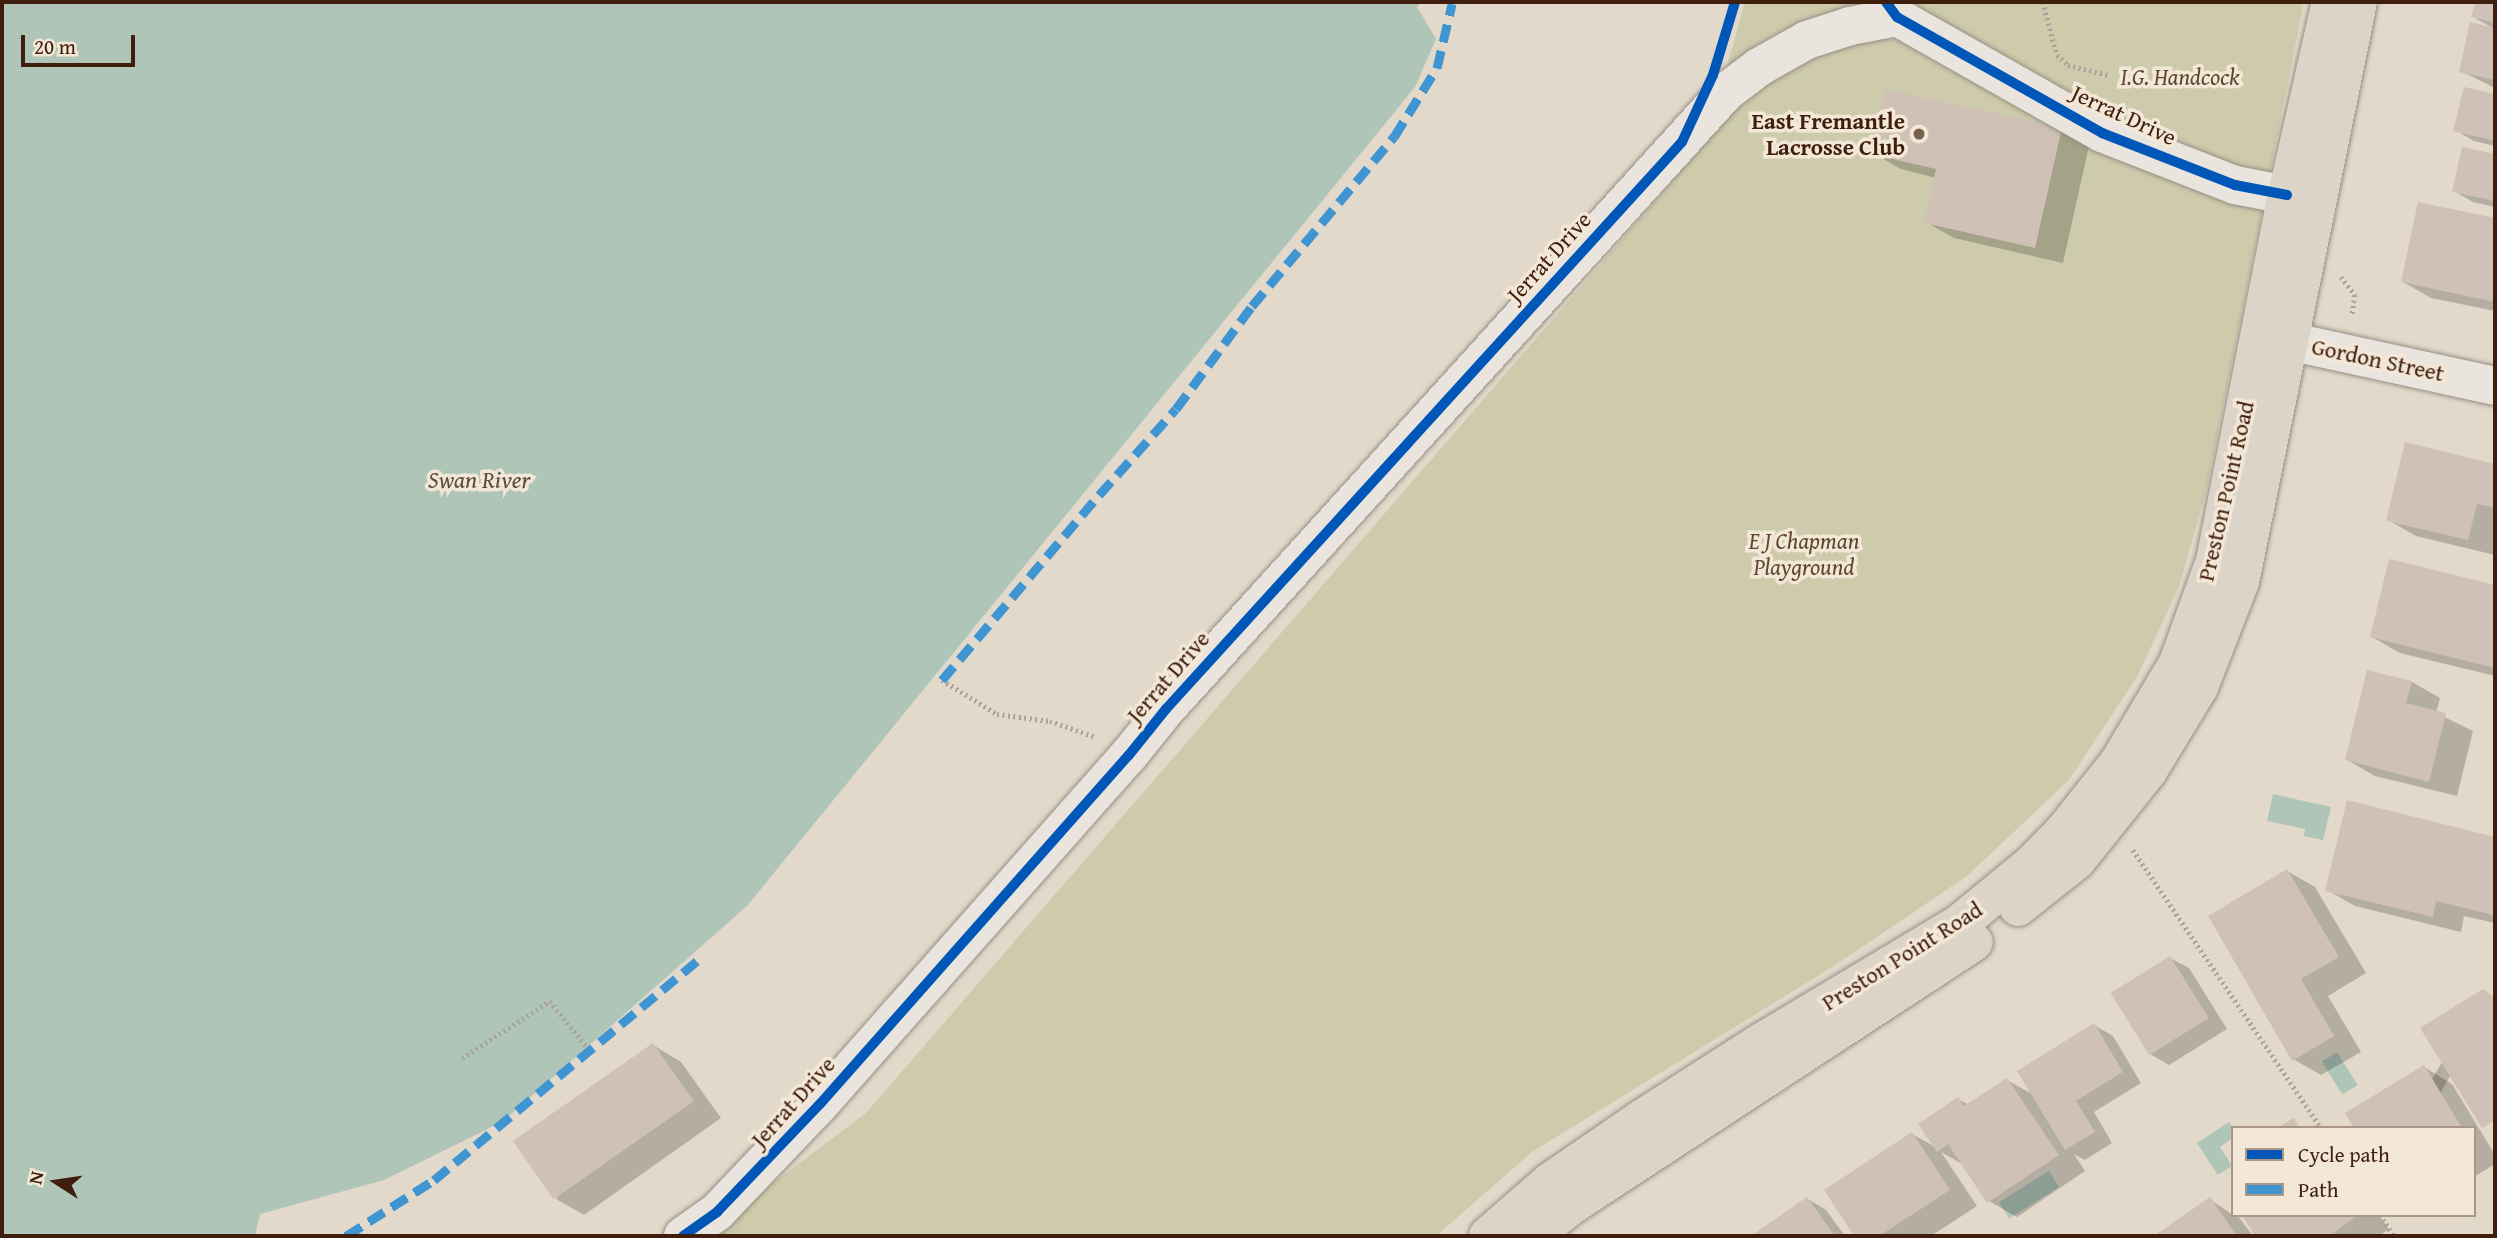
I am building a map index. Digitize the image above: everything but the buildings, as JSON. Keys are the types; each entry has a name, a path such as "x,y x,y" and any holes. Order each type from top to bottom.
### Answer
{"main road":[{"name":"Preston Point Road","path":"1533,1236 1572,1206 1964,950 2077,860 2148,771 2199,687 2240,582 2276,338 2287,195 2330,2"},
{"name":"Preston Point Road","path":"1488,1236 1550,1182 1643,1118 1760,1043 1959,924 1997,895 2065,830 2119,762 2178,663 2215,561 2276,338 2358,2"}],"street":[{"name":"Jerrat Drive","path":"683,1236 717,1212 773,1155 1129,755 1175,699 1726,92 1759,67 1807,40 1891,9 2102,133 2235,185 2287,195"},
{"name":"Gordon Street","path":"2276,338 2495,386"}],"path":[{"path":"2043,2 2057,55 2068,65 2108,75"},
{"path":"942,680 998,714 1080,729 1129,755"},
{"path":"2105,824 2126,839 2320,1126"},
{"path":"462,1058 550,1001 587,1047"},
{"path":"2381,1217 2394,1236"}],"green space":[{"name":"E J Chapman Playground","path":"1745,2 2304,2 2207,488 2179,587 2137,677 2069,780 1967,876 1834,966 1532,1152 1436,1236 703,1236 866,1113 1706,142"}],"water":[{"name":"Swan River","path":"2,2 1421,2 1417,7 1436,39 1415,87 747,906 502,1122 384,1180 260,1214 255,1236 2,1236"},
{"path":"2273,794 2331,807 2323,840 2304,836 2305,829 2267,821"},
{"path":"2337,1052 2358,1085 2342,1095 2322,1062"},
{"path":"2229,1122 2232,1126 2231,1139 2220,1147 2231,1167 2218,1175 2197,1143"},
{"path":"2049,1171 2059,1187 2009,1218 1999,1202"}],"marked path":[{"path":"942,680 1176,409 1252,306 1394,137 1437,68 1452,4"},
{"path":"346,1236 434,1180 702,957"}],"cycle path":[{"path":"683,1236 717,1212 820,1104 1129,755 1166,709 1682,142 1713,75 1735,2"},
{"path":"1886,2 1897,17 2102,133 2235,185 2287,195"}],"place":[{"name":"East Fremantle Lacrosse Club","path":"1919,134"}],"park label":[{"name":"I.G. Handcock","path":"2180,77"}]}
